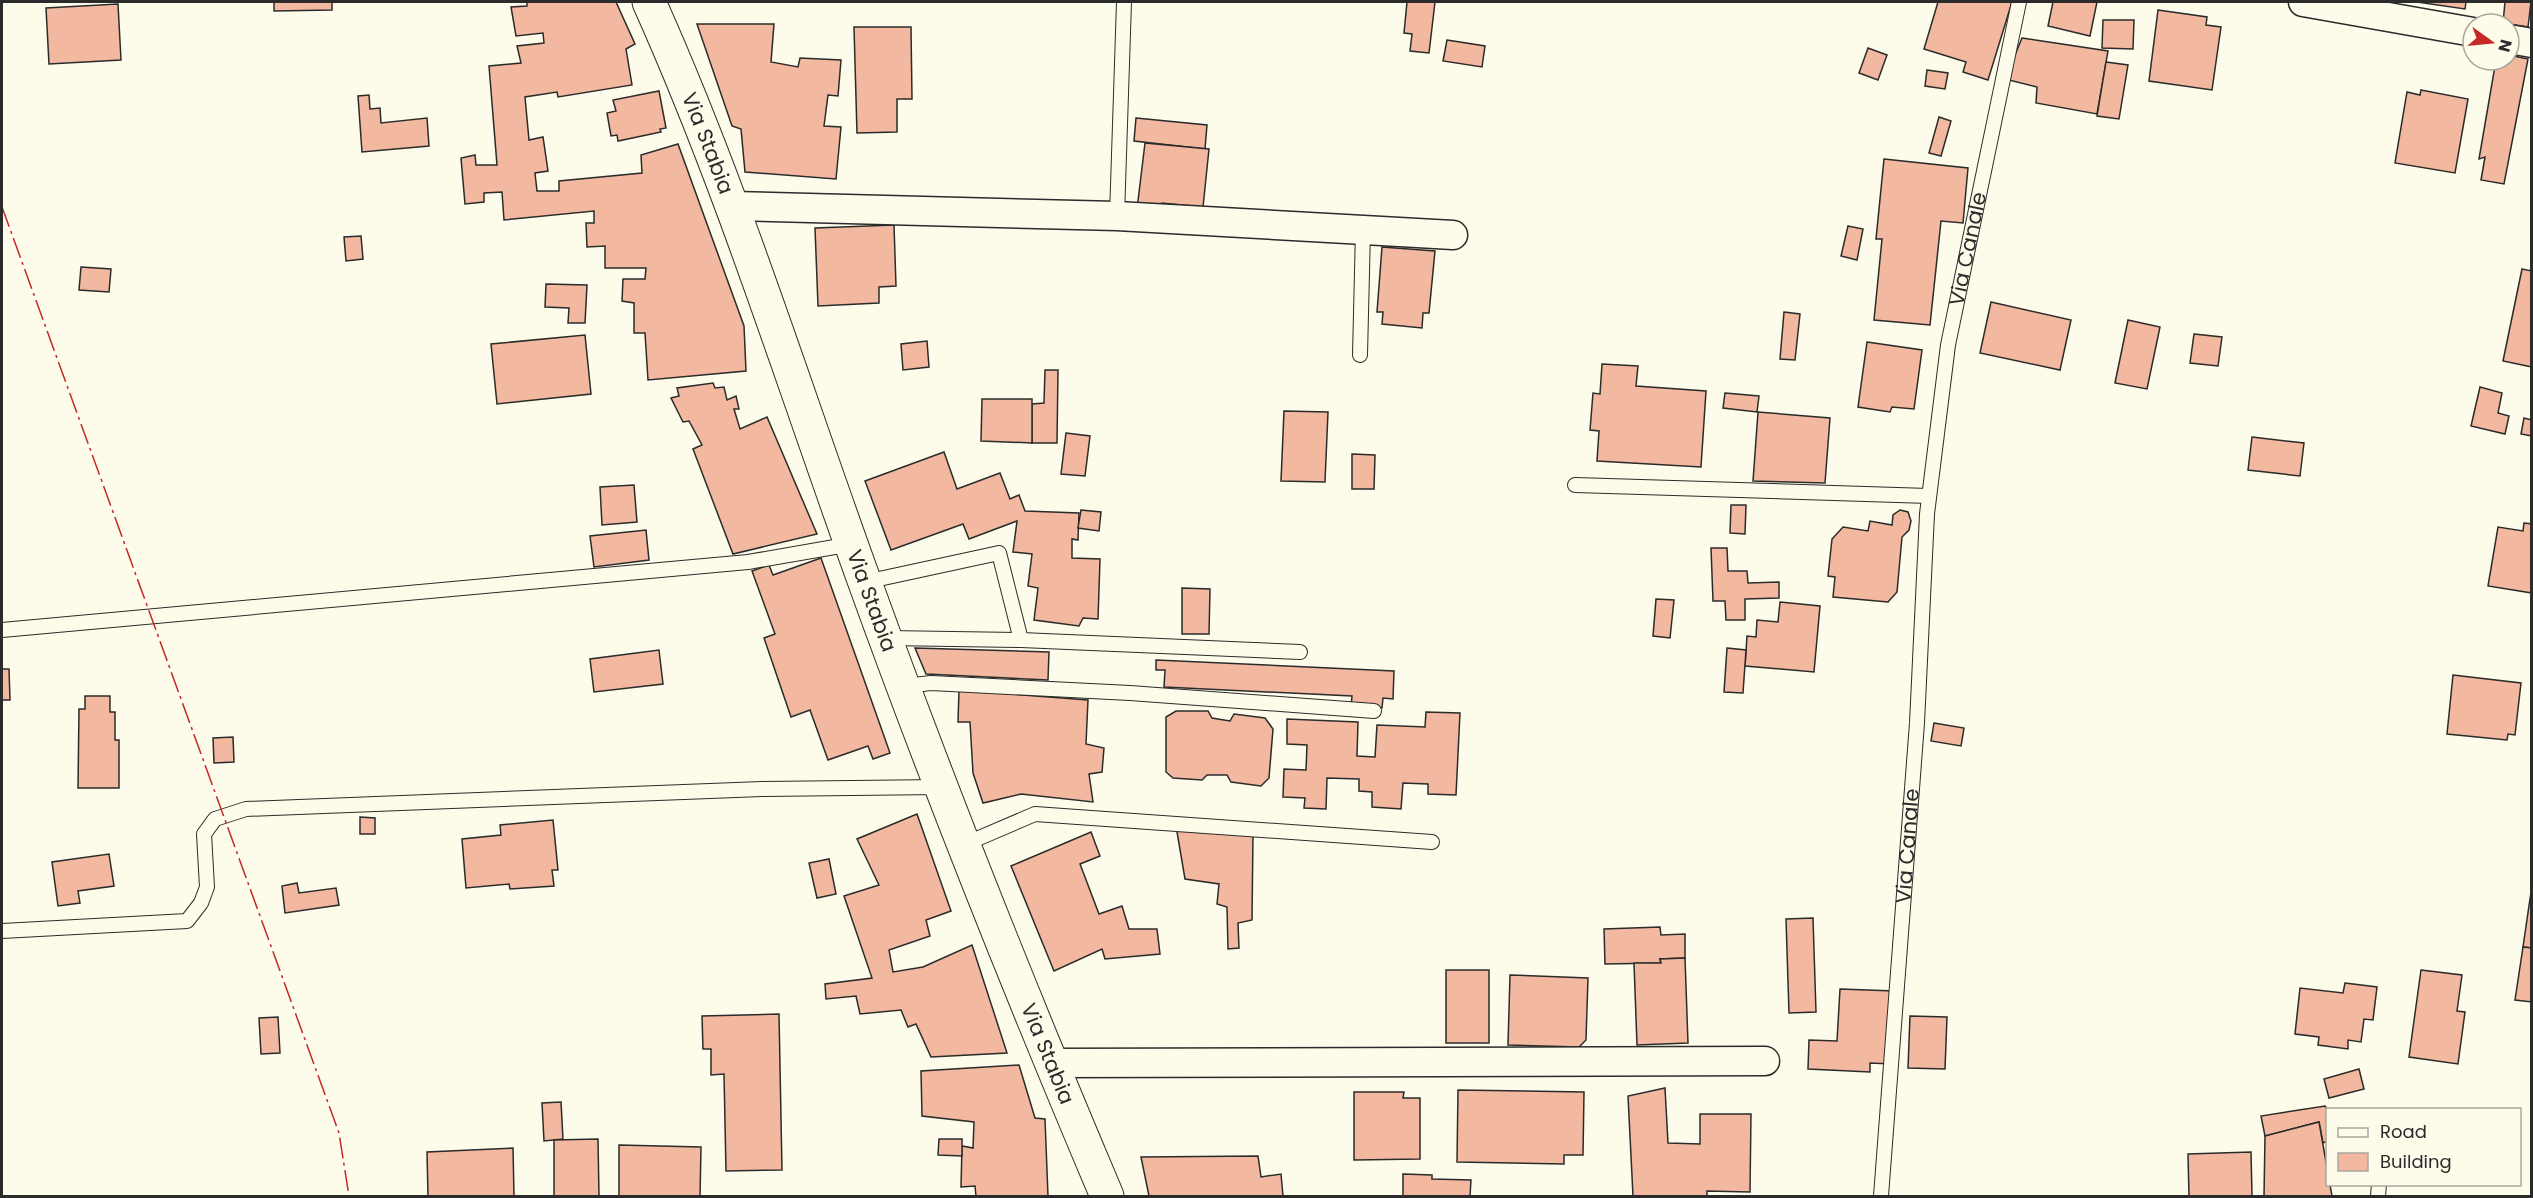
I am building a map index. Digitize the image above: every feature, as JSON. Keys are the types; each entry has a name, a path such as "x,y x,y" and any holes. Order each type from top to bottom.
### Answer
{"main road":[{"name":"Via Stabia","path":"649,2 731,206 865,582 965,844 1051,1063 1107,1197"}],"street":[{"path":"2303,2 2461,30"},
{"path":"731,206 1117,216 1453,235"},
{"path":"1051,1063 1765,1061"}],"lane":[{"path":"1117,216 1124,2"},
{"name":"Via Canale","path":"1881,1197 1917,723 1929,496 1948,345 2019,2"},
{"path":"1360,355 1363,230"},
{"path":"1575,485 1929,496"},
{"path":"2,630 748,562 852,544"},
{"path":"865,582 999,553 1021,640"},
{"path":"887,638 1021,640 1300,652"},
{"path":"905,686 931,683 1130,693 1374,711"},
{"path":"2,931 188,921 201,903 207,887 204,834 215,819 246,809 762,789 944,787"},
{"path":"965,844 1035,814 1432,842"}],"building":[{"path":"274,2 332,2 332,10 274,11"},
{"path":"527,2 616,2 635,44 626,49 632,85 558,97 557,92 525,97 529,140 543,137 548,171 535,173 537,191 559,191 559,181 642,173 641,155 678,144 744,326 746,371 648,380 645,333 634,333 634,303 622,301 623,279 645,279 646,268 605,268 605,246 587,247 586,223 594,223 594,211 504,220 502,192 484,193 484,202 465,204 461,158 475,155 476,165 497,165 489,66 521,63 517,46 544,43 543,33 516,36 511,7 527,6"},
{"path":"1407,2 1435,2 1429,53 1410,51 1412,34 1404,33"},
{"path":"1938,2 2012,2 1988,80 1963,72 1966,62 1924,49"},
{"path":"2053,2 2097,2 2090,36 2048,26"},
{"path":"2417,2 2466,2 2465,9"},
{"path":"2505,2 2531,2 2528,27 2521,26 2521,12 2504,12"},
{"path":"118,4 121,60 49,64 46,8"},
{"path":"2158,10 2207,17 2206,25 2221,27 2212,90 2149,81"},
{"path":"2103,20 2134,20 2133,49 2102,48"},
{"path":"697,24 774,24 771,62 798,67 800,58 841,60 838,96 828,95 824,126 841,127 836,179 745,172 741,129 732,126"},
{"path":"854,27 911,27 912,99 897,99 897,132 857,133"},
{"path":"2022,38 2108,51 2097,114 2036,103 2037,87 2005,79"},
{"path":"1447,40 1485,46 1482,67 1443,61"},
{"path":"1868,48 1887,55 1878,80 1859,73"},
{"path":"2521,58 2528,59 2504,184 2481,180 2485,157 2479,159 2494,72 2521,72"},
{"path":"2106,62 2128,65 2119,119 2097,116"},
{"path":"1927,70 1948,73 1945,89 1925,86"},
{"path":"2421,90 2468,99 2455,173 2395,163 2407,92 2420,95"},
{"path":"659,91 666,128 660,129 661,132 618,141 617,135 611,136 607,113 616,111 613,100"},
{"path":"369,95 370,109 380,108 381,123 427,118 429,146 362,152 358,96"},
{"path":"1939,117 1951,121 1941,156 1929,153"},
{"path":"1136,118 1207,125 1205,149 1134,141"},
{"path":"1145,143 1209,149 1203,207 1162,203 1162,211 1137,209"},
{"path":"1884,159 1968,168 1963,223 1941,221 1930,325 1874,320 1882,239 1876,239"},
{"path":"894,225 896,286 879,287 879,303 818,306 815,228"},
{"path":"1848,226 1863,229 1857,260 1841,256"},
{"path":"361,236 363,259 346,261 344,237"},
{"path":"1382,247 1435,251 1429,313 1423,313 1422,328 1382,324 1383,312 1377,312"},
{"path":"81,267 111,269 109,292 79,290"},
{"path":"2522,269 2532,271 2532,367 2503,361"},
{"path":"546,284 587,285 585,323 568,323 569,308 545,307"},
{"path":"1991,302 2071,320 2060,370 1980,353"},
{"path":"1784,312 1800,314 1795,360 1780,359"},
{"path":"2128,320 2160,327 2147,389 2115,383"},
{"path":"2194,334 2222,337 2218,366 2190,363"},
{"path":"585,335 591,394 497,404 491,344"},
{"path":"927,341 929,367 903,370 901,344"},
{"path":"1867,342 1922,350 1914,409 1892,407 1890,412 1858,407"},
{"path":"1602,364 1638,366 1636,386 1706,391 1701,467 1597,461 1599,431 1590,430 1593,393 1600,394"},
{"path":"1045,370 1058,370 1057,443 1032,443 1032,404 1044,403"},
{"path":"713,383 715,388 724,387 727,400 736,396 739,409 734,409 740,429 767,417 817,534 733,554 693,449 702,445 689,421 683,422 671,398 679,396 677,388"},
{"path":"2480,387 2502,393 2498,413 2509,416 2505,434 2471,426"},
{"path":"1725,393 1759,396 1757,412 1723,408"},
{"path":"982,399 1032,399 1032,443 981,441"},
{"path":"1284,411 1328,412 1325,482 1281,481"},
{"path":"1758,412 1830,418 1825,483 1753,481"},
{"path":"2524,418 2532,420 2532,436 2521,434"},
{"path":"1066,433 1090,436 1085,476 1061,474"},
{"path":"2252,437 2304,443 2300,476 2248,470"},
{"path":"944,452 957,489 1000,473 1010,499 1019,495 1025,511 1079,513 1078,540 1072,539 1072,558 1100,559 1098,619 1083,618 1079,626 1034,620 1038,588 1028,586 1032,554 1013,552 1017,521 969,539 963,524 891,550 865,481"},
{"path":"1352,454 1375,455 1374,489 1352,489"},
{"path":"634,485 637,522 602,525 600,487"},
{"path":"1731,505 1746,505 1745,534 1730,533"},
{"path":"1081,510 1101,512 1099,531 1078,528"},
{"path":"1900,510 1908,512 1911,521 1909,530 1902,537 1897,592 1888,602 1833,597 1835,577 1828,576 1832,539 1843,527 1868,531 1870,521 1892,525 1893,515"},
{"path":"2524,523 2532,524 2532,593 2488,586 2498,527 2523,531"},
{"path":"646,530 649,560 594,567 590,536"},
{"path":"1711,548 1727,548 1728,571 1747,571 1748,583 1779,582 1779,598 1745,599 1745,620 1726,620 1725,601 1713,601"},
{"path":"821,558 890,753 873,759 868,746 828,760 810,710 791,717 764,638 775,634 752,571 769,565 773,575"},
{"path":"1182,588 1210,589 1209,634 1182,634"},
{"path":"1656,599 1674,600 1670,638 1653,636"},
{"path":"1780,602 1820,606 1814,672 1745,666 1747,636 1756,637 1757,620 1778,622"},
{"path":"915,648 1049,652 1048,680 926,674"},
{"path":"1727,648 1746,650 1743,693 1724,692"},
{"path":"659,650 663,684 594,692 590,659"},
{"path":"1156,660 1394,671 1393,699 1383,698 1382,708 1351,707 1352,696 1164,687 1165,670 1156,670"},
{"path":"2,669 9,669 10,700 2,700"},
{"path":"2453,675 2521,683 2515,735 2508,734 2507,740 2447,734"},
{"path":"959,690 1088,700 1086,744 1104,748 1102,772 1089,774 1093,802 1021,794 983,803 973,773 970,722 958,722"},
{"path":"85,696 110,696 110,712 115,712 115,740 119,740 119,788 78,788 79,709 85,709"},
{"path":"1176,711 1208,711 1212,718 1230,721 1234,714 1265,718 1273,729 1269,778 1261,786 1231,782 1227,775 1207,775 1202,780 1173,778 1166,772 1166,717"},
{"path":"1426,712 1460,713 1456,795 1428,794 1428,784 1403,783 1401,809 1372,807 1372,792 1359,791 1359,779 1327,778 1326,809 1304,808 1305,798 1283,797 1284,769 1306,770 1307,745 1287,744 1287,719 1358,722 1357,756 1375,757 1377,725 1425,727"},
{"path":"1934,723 1964,728 1961,746 1931,741"},
{"path":"233,737 234,762 214,763 213,738"},
{"path":"917,814 951,911 926,920 930,936 889,950 893,972 923,967 972,945 1007,1053 931,1057 916,1024 908,1027 901,1010 860,1014 856,996 826,999 825,984 872,978 844,896 879,885 857,839"},
{"path":"360,817 375,818 375,834 360,834"},
{"path":"553,820 558,870 552,870 554,886 510,889 509,884 466,888 462,839 501,835 500,825"},
{"path":"1176,826 1253,834 1252,920 1238,923 1239,948 1228,949 1227,907 1217,904 1219,884 1185,879"},
{"path":"1091,832 1100,856 1080,864 1099,914 1122,906 1129,929 1157,929 1160,954 1105,959 1102,949 1054,971 1011,866"},
{"path":"109,854 114,886 78,891 80,903 58,906 52,862"},
{"path":"829,859 836,894 817,898 809,863"},
{"path":"297,883 299,893 336,888 339,905 285,913 282,886"},
{"path":"2532,892 2532,948 2523,947"},
{"path":"1813,918 1816,1012 1789,1013 1786,919"},
{"path":"1660,927 1661,935 1685,934 1685,958 1660,959 1661,963 1605,964 1604,929"},
{"path":"2523,947 2532,948 2532,1002 2515,1000"},
{"path":"1685,958 1688,1043 1637,1045 1634,963 1661,963 1660,959"},
{"path":"1446,970 1489,970 1489,1043 1446,1043"},
{"path":"2421,970 2462,975 2457,1011 2465,1012 2458,1064 2409,1057"},
{"path":"1510,975 1588,978 1586,1040 1579,1047 1508,1045"},
{"path":"2345,983 2377,987 2373,1020 2364,1019 2361,1042 2348,1040 2348,1049 2318,1045 2319,1037 2295,1034 2300,988 2343,993"},
{"path":"1840,989 1894,991 1891,1064 1870,1063 1870,1072 1808,1069 1809,1040 1837,1041"},
{"path":"779,1014 782,1170 726,1171 724,1074 711,1075 711,1049 703,1049 702,1016"},
{"path":"1910,1016 1947,1017 1945,1069 1908,1068"},
{"path":"278,1017 280,1053 261,1054 259,1018"},
{"path":"1019,1065 1035,1118 1045,1119 1048,1196 976,1196 975,1186 961,1187 962,1146 973,1148 974,1122 922,1116 921,1071"},
{"path":"2359,1069 2364,1089 2329,1098 2324,1079"},
{"path":"1665,1088 1668,1143 1700,1144 1700,1114 1751,1114 1750,1192 1707,1191 1707,1196 1633,1196 1628,1096"},
{"path":"1458,1090 1584,1092 1583,1155 1564,1155 1564,1164 1457,1162"},
{"path":"1354,1092 1404,1092 1403,1098 1420,1098 1420,1159 1354,1160"},
{"path":"561,1102 563,1139 544,1141 542,1103"},
{"path":"2325,1106 2326,1142 2323,1143 2319,1122 2265,1136 2261,1116"},
{"path":"2319,1122 2326,1162 2326,1186 2330,1186 2332,1196 2264,1196 2265,1136"},
{"path":"598,1139 599,1196 554,1196 554,1140"},
{"path":"939,1139 962,1139 962,1156 938,1155"},
{"path":"619,1145 701,1147 700,1196 619,1196"},
{"path":"513,1148 514,1196 428,1196 427,1152"},
{"path":"2251,1152 2252,1196 2189,1196 2188,1154"},
{"path":"1258,1156 1261,1177 1281,1174 1283,1196 1149,1196 1141,1157"},
{"path":"1403,1174 1432,1175 1432,1179 1471,1180 1470,1196 1403,1196"}],"power":[{"path":"2,207 339,1133 349,1196"}]}
